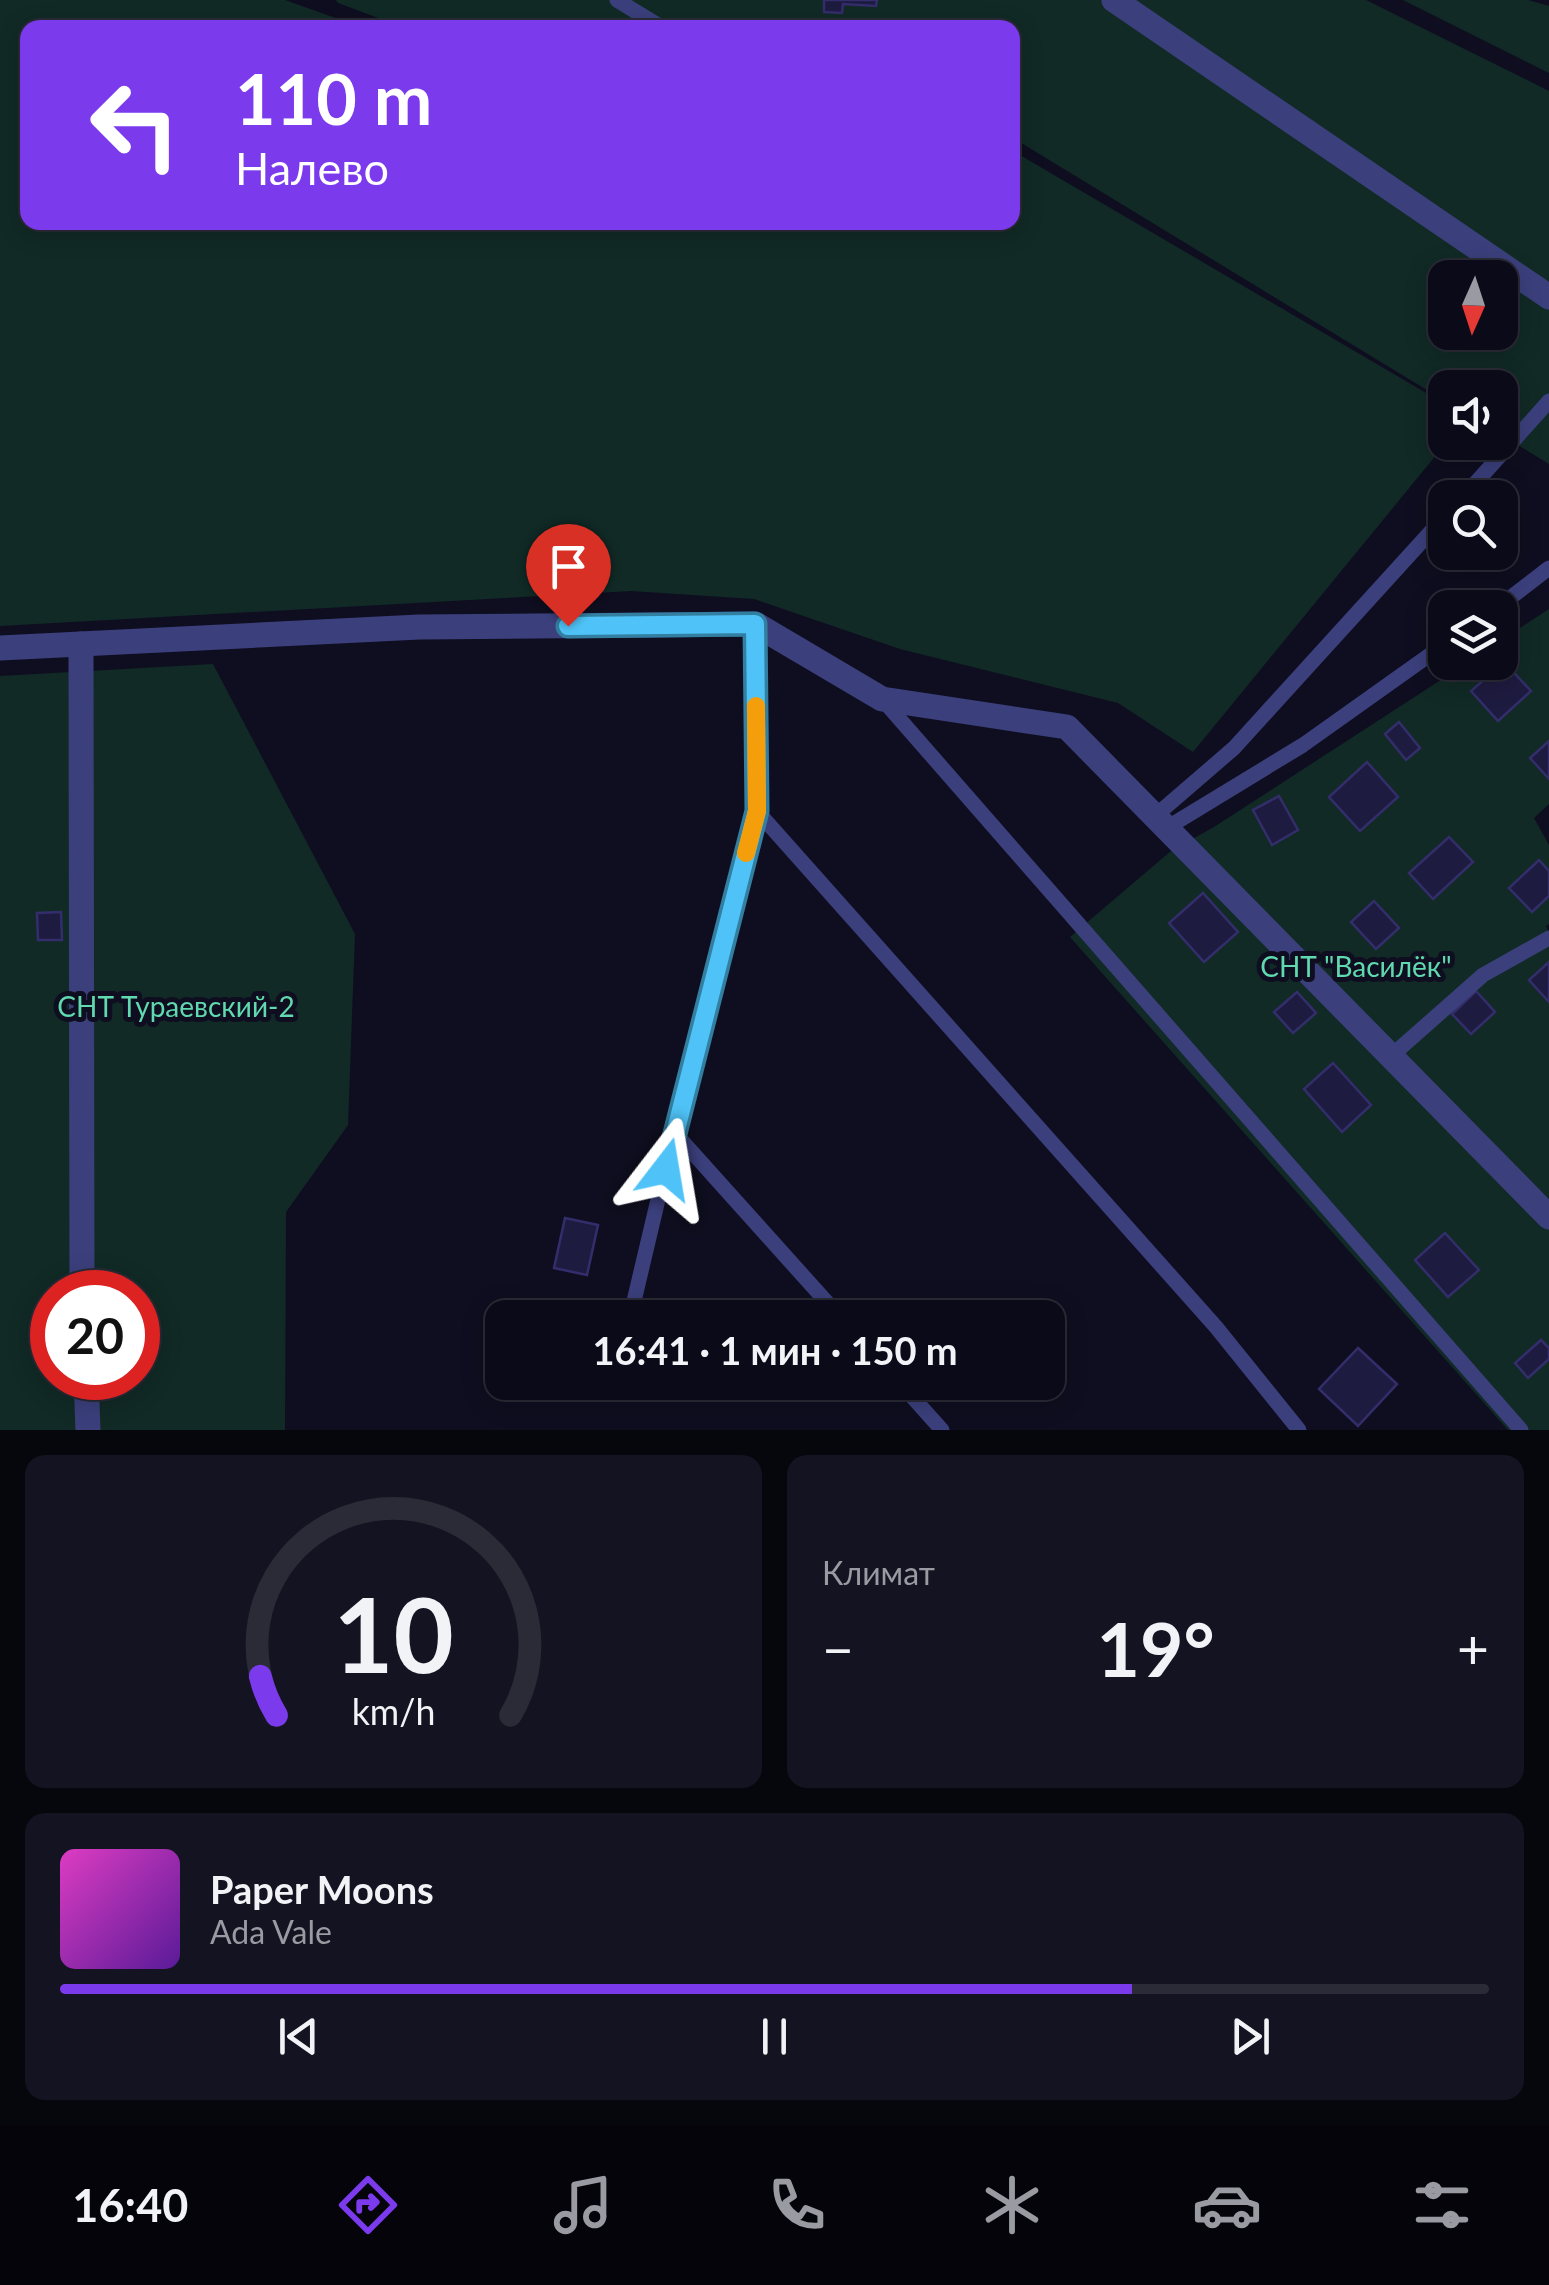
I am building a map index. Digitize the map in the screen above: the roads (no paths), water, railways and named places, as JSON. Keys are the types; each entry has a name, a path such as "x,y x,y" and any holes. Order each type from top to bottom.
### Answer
{"street":[{"path":"1114,0 1549,297"},
{"path":"0,648 418,627 755,624 882,699 1067,727 1549,1217"},
{"path":"81,644 82,1270"},
{"path":"87,1400 88,1430"}],"lane":[{"path":"617,0 650,20"},
{"path":"1478,480 1549,401"},
{"path":"1159,823 1234,748 1428,535"},
{"path":"1518,592 1549,568"},
{"path":"634,1300 757,811 755,624"},
{"path":"1159,823 1303,746 1428,656"},
{"path":"882,699 1521,1430"},
{"path":"757,811 1216,1327 1299,1430"},
{"path":"1390,1057 1484,975 1549,938"},
{"path":"674,1132 825,1300"},
{"path":"915,1400 942,1430"}],"park label":[{"name":"СНТ \"Василёк\"","path":"1356,966"},
{"name":"СНТ Тураевский-2","path":"176,1006"}]}
